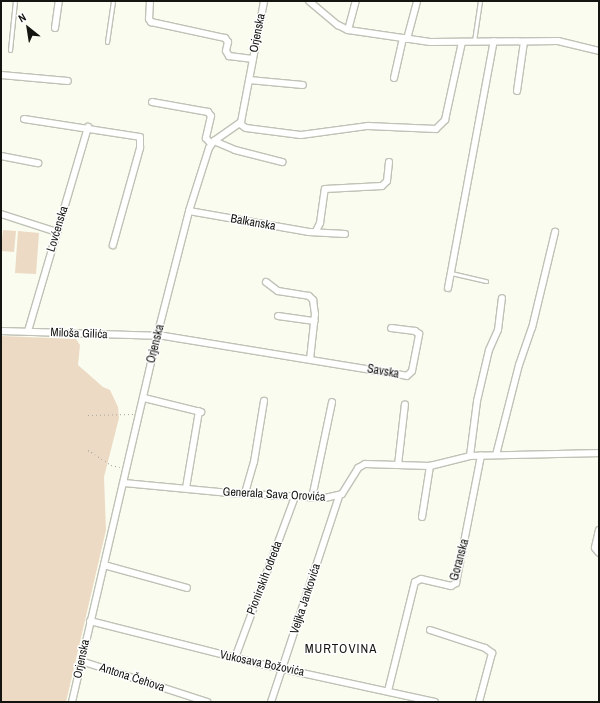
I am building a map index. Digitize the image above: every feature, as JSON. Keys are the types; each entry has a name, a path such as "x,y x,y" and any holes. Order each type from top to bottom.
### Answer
{"street":[{"path":"54,28 59,1"},
{"path":"150,1 149,19 151,22 223,37 228,42 226,51 229,56 253,59"},
{"name":"Orjenska","path":"240,124 264,1"},
{"path":"309,1 348,30 405,39 462,42 558,41 599,51"},
{"path":"348,30 356,1"},
{"path":"394,78 417,1"},
{"path":"448,288 494,41"},
{"path":"213,142 240,124 246,128 301,135 368,126 436,129 445,120 462,42"},
{"path":"517,91 524,42"},
{"path":"1,75 68,81"},
{"path":"249,80 303,85"},
{"path":"152,102 208,112 211,116 206,138 235,150 282,162"},
{"path":"24,119 138,135 142,139 113,245"},
{"name":"Lovćenska","path":"28,332 88,127"},
{"name":"Orjenska","path":"72,702 144,398 157,336 188,212 204,159 213,142"},
{"path":"1,156 38,163"},
{"path":"316,231 320,224 325,189 382,186 387,181 389,162"},
{"name":"Balkanska","path":"188,212 309,232 316,231 345,234"},
{"path":"1,214 57,232"},
{"path":"496,455 519,365 532,328 555,232"},
{"path":"266,282 278,291 311,298 315,305 315,321 310,359"},
{"path":"470,456 477,401 490,350 498,330 502,298"},
{"path":"278,316 315,321"},
{"name":"Savska","path":"157,336 310,359 407,376 412,371 419,334 415,330 391,328"},
{"name":"Miloša Gilića","path":"1,331 157,336"},
{"path":"144,398 200,411 186,488"},
{"path":"245,493 254,462 264,401"},
{"path":"312,498 332,402"},
{"path":"398,465 405,404"},
{"name":"Generala Sava Orovića","path":"124,483 312,498 339,496 360,466 430,466 470,456 481,455 599,453"},
{"name":"Goranska","path":"388,691 415,582 421,579 451,586 456,583 481,455"},
{"path":"422,517 430,466"},
{"name":"Veljka Jankovića","path":"271,702 339,496"},
{"name":"Pionirskih odreda","path":"235,658 295,497"},
{"path":"599,530 595,548 599,553"},
{"path":"104,565 187,588"},
{"name":"Vukosava Božovića","path":"90,621 235,658 435,702"},
{"path":"430,630 484,648 492,654 479,702"},
{"name":"Antona Čehova","path":"81,661 207,702"}],"lane":[{"path":"10,50 14,1"},
{"path":"107,42 113,1"},
{"path":"474,42 480,1"},
{"path":"451,273 486,281"}],"path":[{"path":"88,415 135,414"},
{"path":"88,450 111,465 122,467"}],"shaded area":[{"path":"3,230 16,231 14,252 1,251"},
{"path":"18,231 39,233 36,274 15,273"},
{"path":"1,336 76,339 80,345 78,365 103,387 110,390 118,407 119,418 104,477 106,530 66,702 1,702"}],"district":[{"name":"MURTOVINA","path":"341,649"}]}
